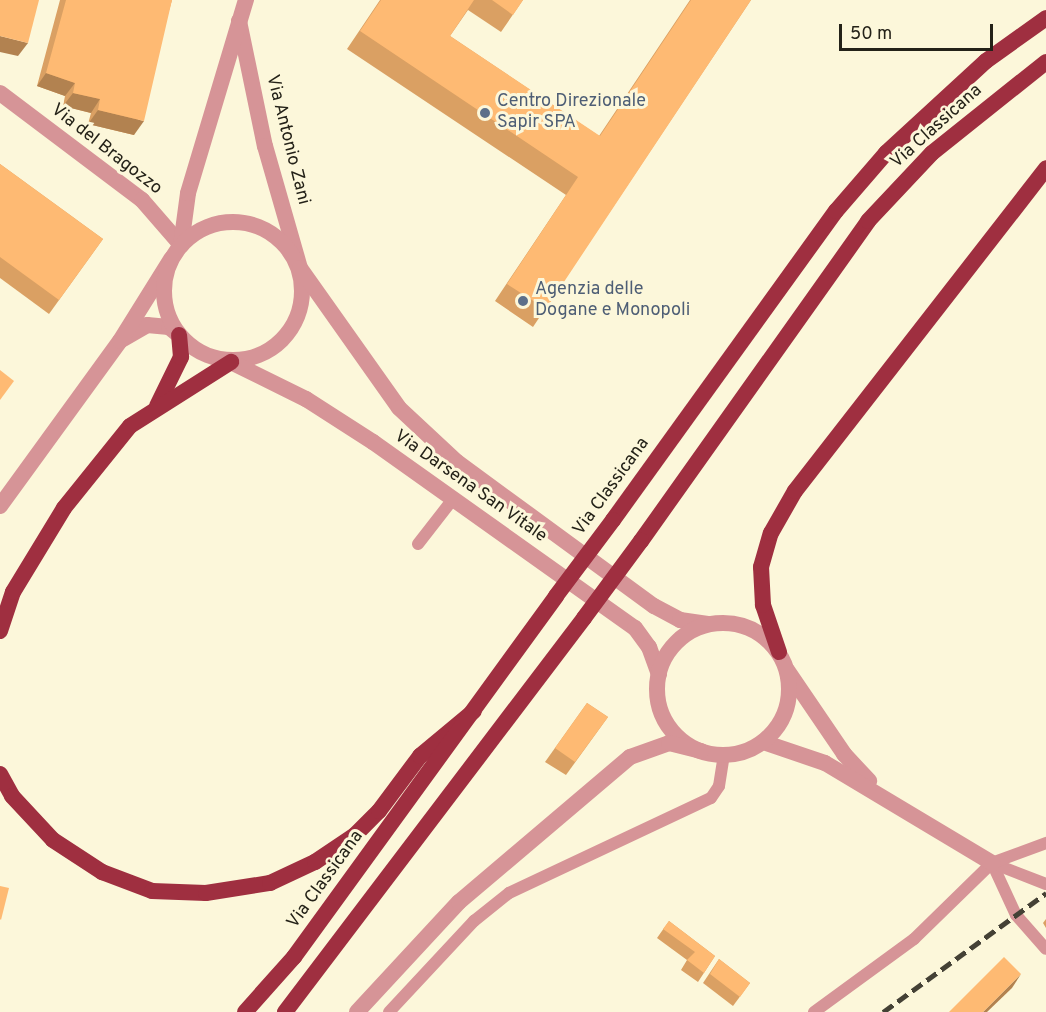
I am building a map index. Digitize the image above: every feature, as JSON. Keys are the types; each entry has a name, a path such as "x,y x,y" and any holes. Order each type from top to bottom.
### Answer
{"highway":[{"name":"Via Classicana","path":"245,1012 294,957 836,211 886,153 986,61 1046,18"},
{"name":"Via Classicana","path":"285,1012 641,541 868,221 932,153 1046,62"},
{"path":"778,652 763,605 761,567 771,533 795,491 1046,168"},
{"path":"156,407 181,357 179,335"},
{"path":"0,631 14,592 64,508 130,426 156,407 231,362"},
{"path":"0,774 12,796 53,840 102,872 152,891 206,893 270,883 325,855 355,835 379,811 420,756 474,711"}],"street":[{"path":"179,335 164,298 188,193 246,0"},
{"name":"Via Antonio Zani","path":"239,21 265,146 300,268"},
{"name":"Via del Bragozzo","path":"0,93 142,200 176,252"},
{"path":"0,506 120,341 176,252 196,232 215,224 236,221 257,225 290,250 300,268 303,291 300,313 290,333 274,349 254,359 231,362 193,349 168,327 147,325 120,341"},
{"name":"Via Darsena San Vitale","path":"300,268 399,408 457,462 654,606 680,620 708,624 728,622 748,627 765,637 778,652 787,670 844,754 880,792"},
{"name":"Via Darsena San Vitale","path":"231,362 306,399 453,499 635,628 649,647 659,674 657,695 668,725 682,741 701,751 724,755 745,752 763,742 777,728 786,710 787,670"},
{"path":"659,674 676,642 708,624"},
{"name":"Via Darsena San Vitale","path":"763,742 825,763 880,792 992,863"},
{"path":"357,1012 459,902 630,757 669,743 701,751"}],"lane":[{"path":"418,544 453,499"},
{"path":"389,1012 474,921 509,893 711,798 719,786 724,755"},
{"path":"814,1012 914,939 992,863 1046,843"},
{"path":"992,863 1046,884"},
{"path":"992,863 1016,915 1046,949"}],"building":[{"path":"0,0 39,0 28,43 0,36"},
{"path":"66,0 172,0 144,121 98,110 100,99 73,93 75,83 46,73"},
{"path":"381,0 474,0 450,36 600,136 691,0 751,0 546,309 507,284 578,177 360,31"},
{"path":"492,0 523,0 513,15"},
{"path":"0,164 103,239 59,300 0,257"},
{"path":"0,370 14,381 0,400"},
{"path":"587,703 608,717 575,762 555,748"},
{"path":"0,886 9,888 1,920 0,919"},
{"path":"669,921 715,956 704,973 687,960 695,952 663,929"},
{"path":"1004,957 1021,974 983,1012 949,1012"},
{"path":"719,959 750,983 740,997 710,974"}],"railway":[{"path":"883,1012 1046,893"}],"place":[{"name":"Centro Direzionale Sapir SPA","path":"485,113"},
{"name":"Agenzia delle Dogane e Monopoli","path":"523,301"}]}
